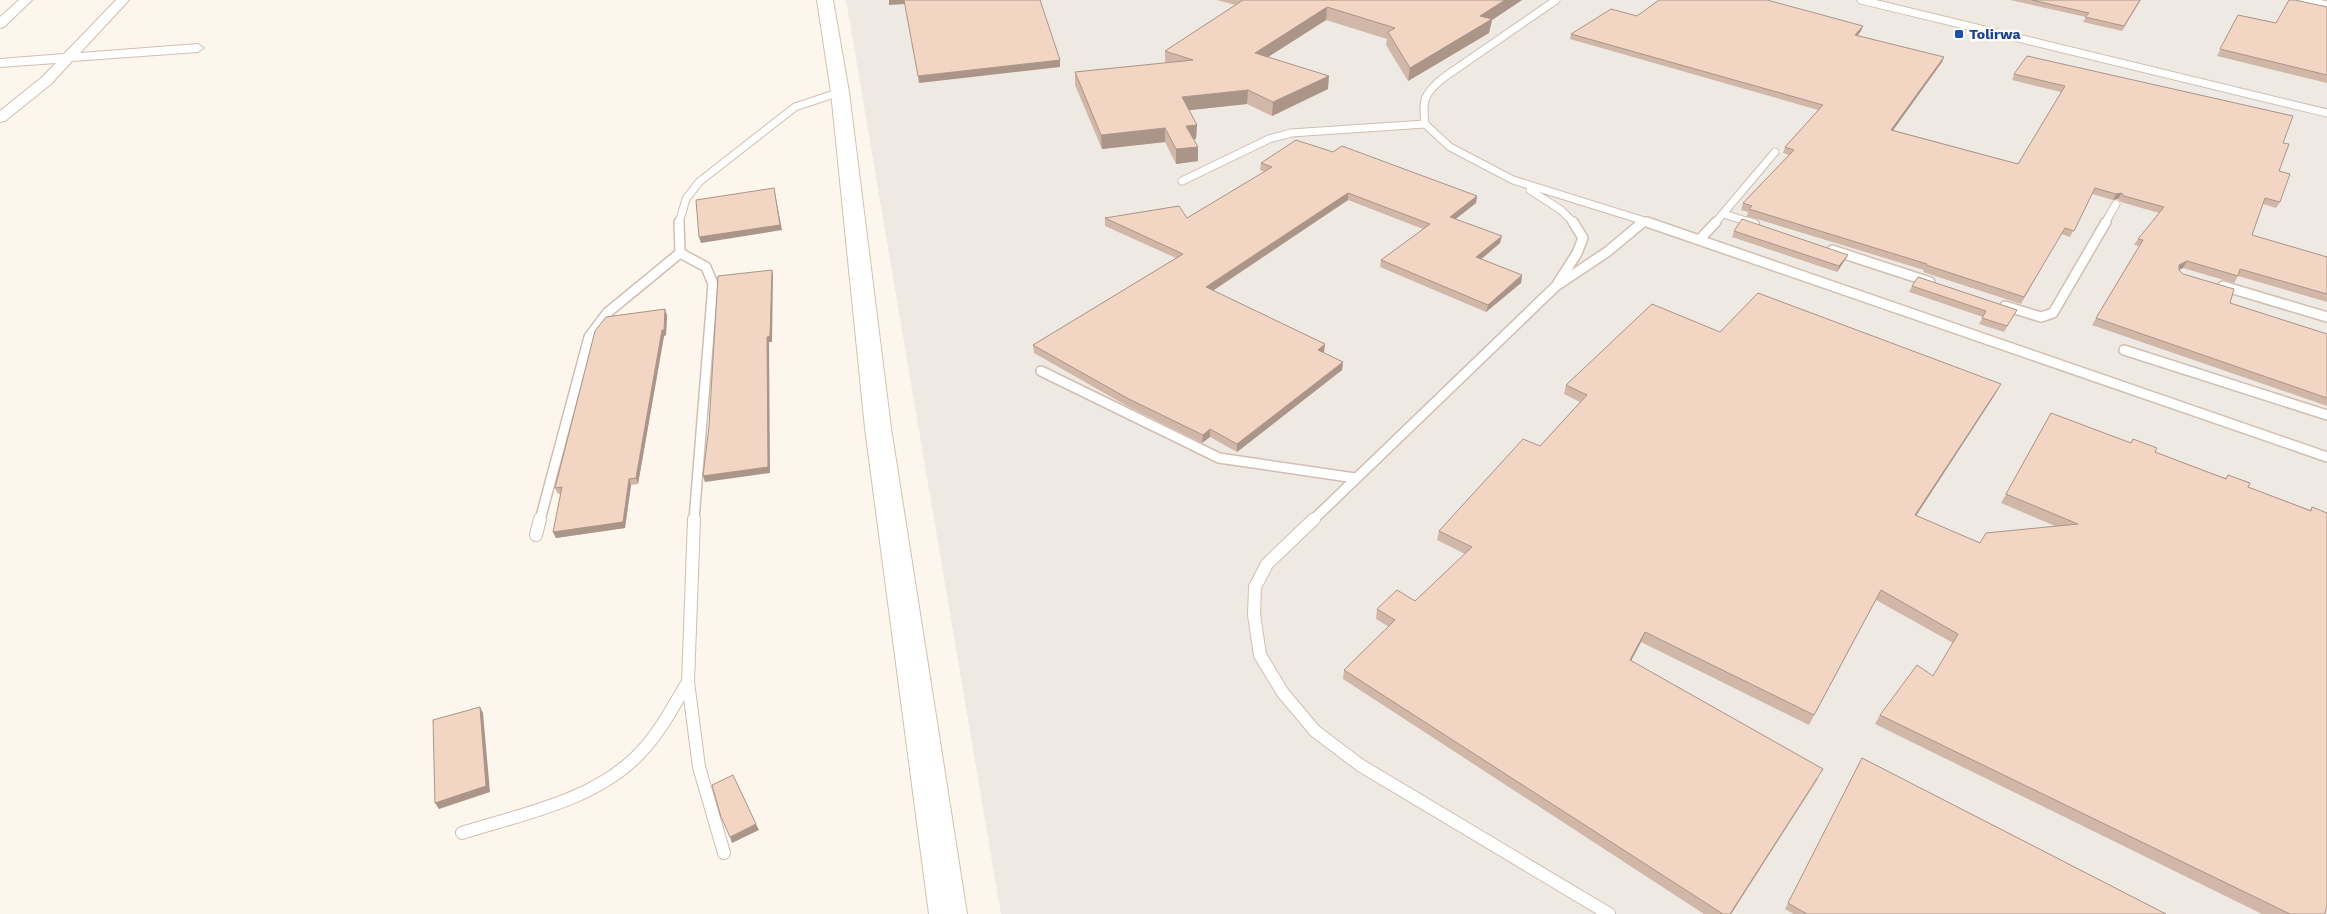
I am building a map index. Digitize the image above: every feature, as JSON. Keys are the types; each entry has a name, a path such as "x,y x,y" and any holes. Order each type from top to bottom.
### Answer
{"main road":[{"path":"825,0 840,92 878,428 948,914"}],"street":[{"path":"0,24 26,0"},
{"path":"0,118 46,81 123,0"},
{"path":"0,63 198,48"}],"lane":[{"path":"1556,0 1443,78 1427,92 1422,107 1425,124 1450,147 1513,180 1560,208 1576,223 1583,238 1577,253 1556,286"},
{"path":"1861,0 2327,113"},
{"path":"2303,0 2327,5"},
{"path":"680,253 678,227 680,208 689,192 698,182 761,136 781,116 795,107 840,92"},
{"path":"1182,181 1269,139 1291,133 1425,124"},
{"path":"1700,239 1724,214 1775,152"},
{"path":"1513,180 1700,239 2010,349 2327,457"},
{"path":"2000,304 2041,317 2053,313 2116,204"},
{"path":"1724,214 1762,227"},
{"path":"1609,914 1360,765 1315,731 1269,673 1260,655 1254,615 1255,587 1266,564 1556,286 1607,252 1643,222"},
{"path":"1819,245 1943,286"},
{"path":"536,535 589,337 607,313 680,253"},
{"path":"680,253 708,267 713,284 694,508 688,682 699,767 724,853"},
{"path":"2218,285 2327,317"},
{"path":"2124,350 2327,415"},
{"path":"1041,371 1219,458 1355,478"},
{"path":"462,833 568,798 605,780 634,759 660,726 688,682"}],"shaded area":[{"path":"846,0 2327,0 2327,914 1001,914"}],"building":[{"path":"904,0 1040,0 1060,60 918,76"},
{"path":"1243,0 1505,0 1480,16 1492,19 1410,68 1388,32 1395,28 1327,7 1255,53 1329,76 1273,102 1248,90 1182,97 1197,125 1186,126 1198,147 1176,149 1165,128 1101,135 1075,72 1193,60 1165,51"},
{"path":"1659,0 1767,0 1863,26 1855,35 1944,57 1891,130 2018,164 2065,86 2014,74 2027,56 2293,116 2283,143 2289,144 2279,171 2290,174 2280,202 2265,198 2252,235 2327,257 2327,294 2240,269 2238,276 2187,261 2179,265 2179,270 2183,274 2234,289 2230,303 2327,334 2327,398 2096,318 2143,240 2138,239 2164,207 2124,196 2122,193 2116,194 2095,188 2074,231 2065,228 2024,297 1927,264 1749,209 1752,206 1743,203 1794,150 1785,147 1823,105 1571,34 1611,9 1637,16"},
{"path":"2032,0 2140,0 2124,26 2085,17 2089,13"},
{"path":"2289,0 2327,7 2327,75 2220,49 2238,15 2276,23"},
{"path":"1296,140 1333,152 1342,146 1477,196 1450,217 1502,236 1476,257 1522,275 1488,305 1381,260 1430,224 1348,193 1206,287 1325,344 1318,350 1343,362 1237,444 1210,429 1203,435 1127,398 1033,345 1183,254 1105,218 1179,206 1187,218 1272,167 1261,163"},
{"path":"774,188 780,225 699,237 696,200"},
{"path":"1742,219 1848,255 1839,266 1734,231"},
{"path":"772,270 770,336 767,337 768,467 703,476 709,426 718,276"},
{"path":"1918,277 2017,310 2007,326 1982,318 1986,311 1912,286"},
{"path":"1758,293 2001,384 1915,515 1980,543 1986,533 2078,524 2006,494 2051,413 2131,443 2133,439 2157,448 2155,452 2226,479 2228,475 2250,483 2248,487 2311,511 2312,507 2327,513 2327,905 2325,914 2290,914 1880,715 1917,665 1933,676 1958,634 1881,590 1814,715 1645,632 1630,660 1823,769 1730,914 1723,914 1344,670 1395,620 1377,609 1397,590 1415,601 1472,547 1439,531 1523,439 1540,446 1587,395 1566,385 1652,304 1720,332"},
{"path":"665,309 664,330 662,330 636,478 629,479 623,522 553,532 562,487 555,488 595,331 606,317"},
{"path":"480,707 486,786 435,803 433,720"},
{"path":"1862,758 2166,914 1807,914 1788,903"},
{"path":"733,775 756,824 730,837 721,817 712,785"}],"place":[{"name":"Tolirwa","path":"1959,34"}]}
